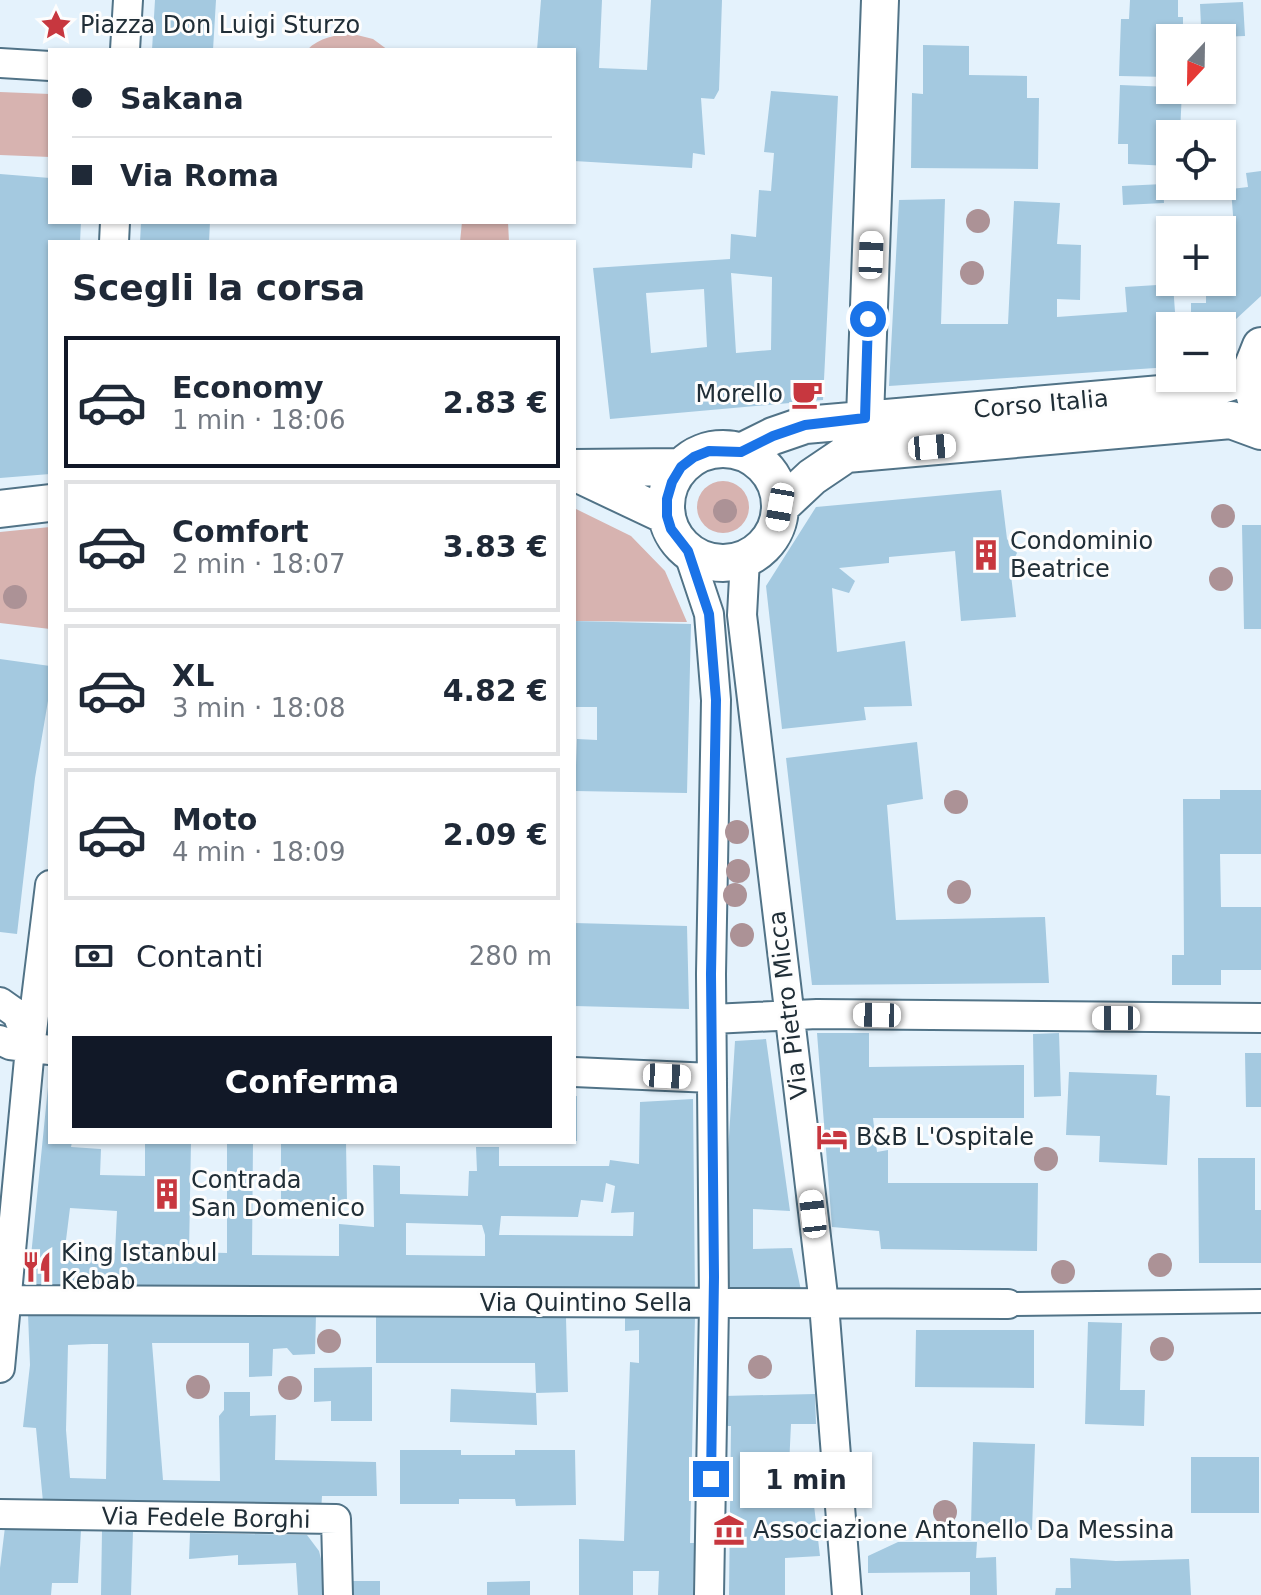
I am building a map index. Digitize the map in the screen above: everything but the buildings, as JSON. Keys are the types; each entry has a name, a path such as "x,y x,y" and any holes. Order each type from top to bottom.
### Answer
{"street":[{"path":"125,48 128,0"},
{"path":"865,418 880,0"},
{"path":"0,63 48,66"},
{"path":"1255,361 1261,417"},
{"name":"Corso Italia","path":"741,452 805,425 1207,390 1255,361"},
{"name":"Corso Italia","path":"780,507 812,477 846,454 1231,420 1261,431"},
{"path":"688,551 715,563 745,559 759,551 770,538 780,507 777,489 769,473 757,460 741,452 709,451 694,457 681,467 667,499 671,529 688,551 709,614 716,700 712,1019 714,1304 709,1595"},
{"path":"576,470 681,467"},
{"path":"576,471 667,516"},
{"path":"0,509 48,503"},
{"name":"Via Pietro Micca","path":"745,559 742,615 824,1304 847,1595"},
{"path":"0,1368 6,1300 40,1049 48,918"},
{"path":"0,1002 17,1014 40,1049"},
{"path":"712,1019 817,1014 1261,1018"},
{"path":"0,1040 10,1045 40,1049"},
{"path":"576,1072 712,1078"},
{"name":"Via Quintino Sella","path":"6,1300 714,1304 1261,1301"},
{"name":"Via Fedele Borghi","path":"0,1514 336,1519 338,1595"}],"shaded area":[{"path":"353,34 373,39 385,48 310,48 317,42"},
{"path":"0,92 48,94 48,157 0,155"},
{"path":"462,224 508,224 509,240 460,240"},
{"path":"723,481 741,489 749,507 741,525 723,533 705,525 697,507 705,489"},
{"path":"576,509 631,536 665,571 687,622 576,621"},
{"path":"48,527 48,629 0,623 0,532"}],"place":[{"name":"Piazza Don Luigi Sturzo","path":"56,25"},
{"name":"Morello","path":"807,394"},
{"name":"Condominio Beatrice","path":"986,555"},
{"name":"B&B L'Ospitale","path":"832,1137"},
{"name":"Contrada San Domenico","path":"167,1194"},
{"name":"King Istanbul Kebab","path":"37,1267"},
{"name":"Associazione Antonello Da Messina","path":"729,1530"}],"route":[{"path":"711,1479 714,1277 711,974 716,700 709,614 688,551 671,529 667,499 681,467 694,457 709,451 741,452 805,425 865,418 868,319"}]}
